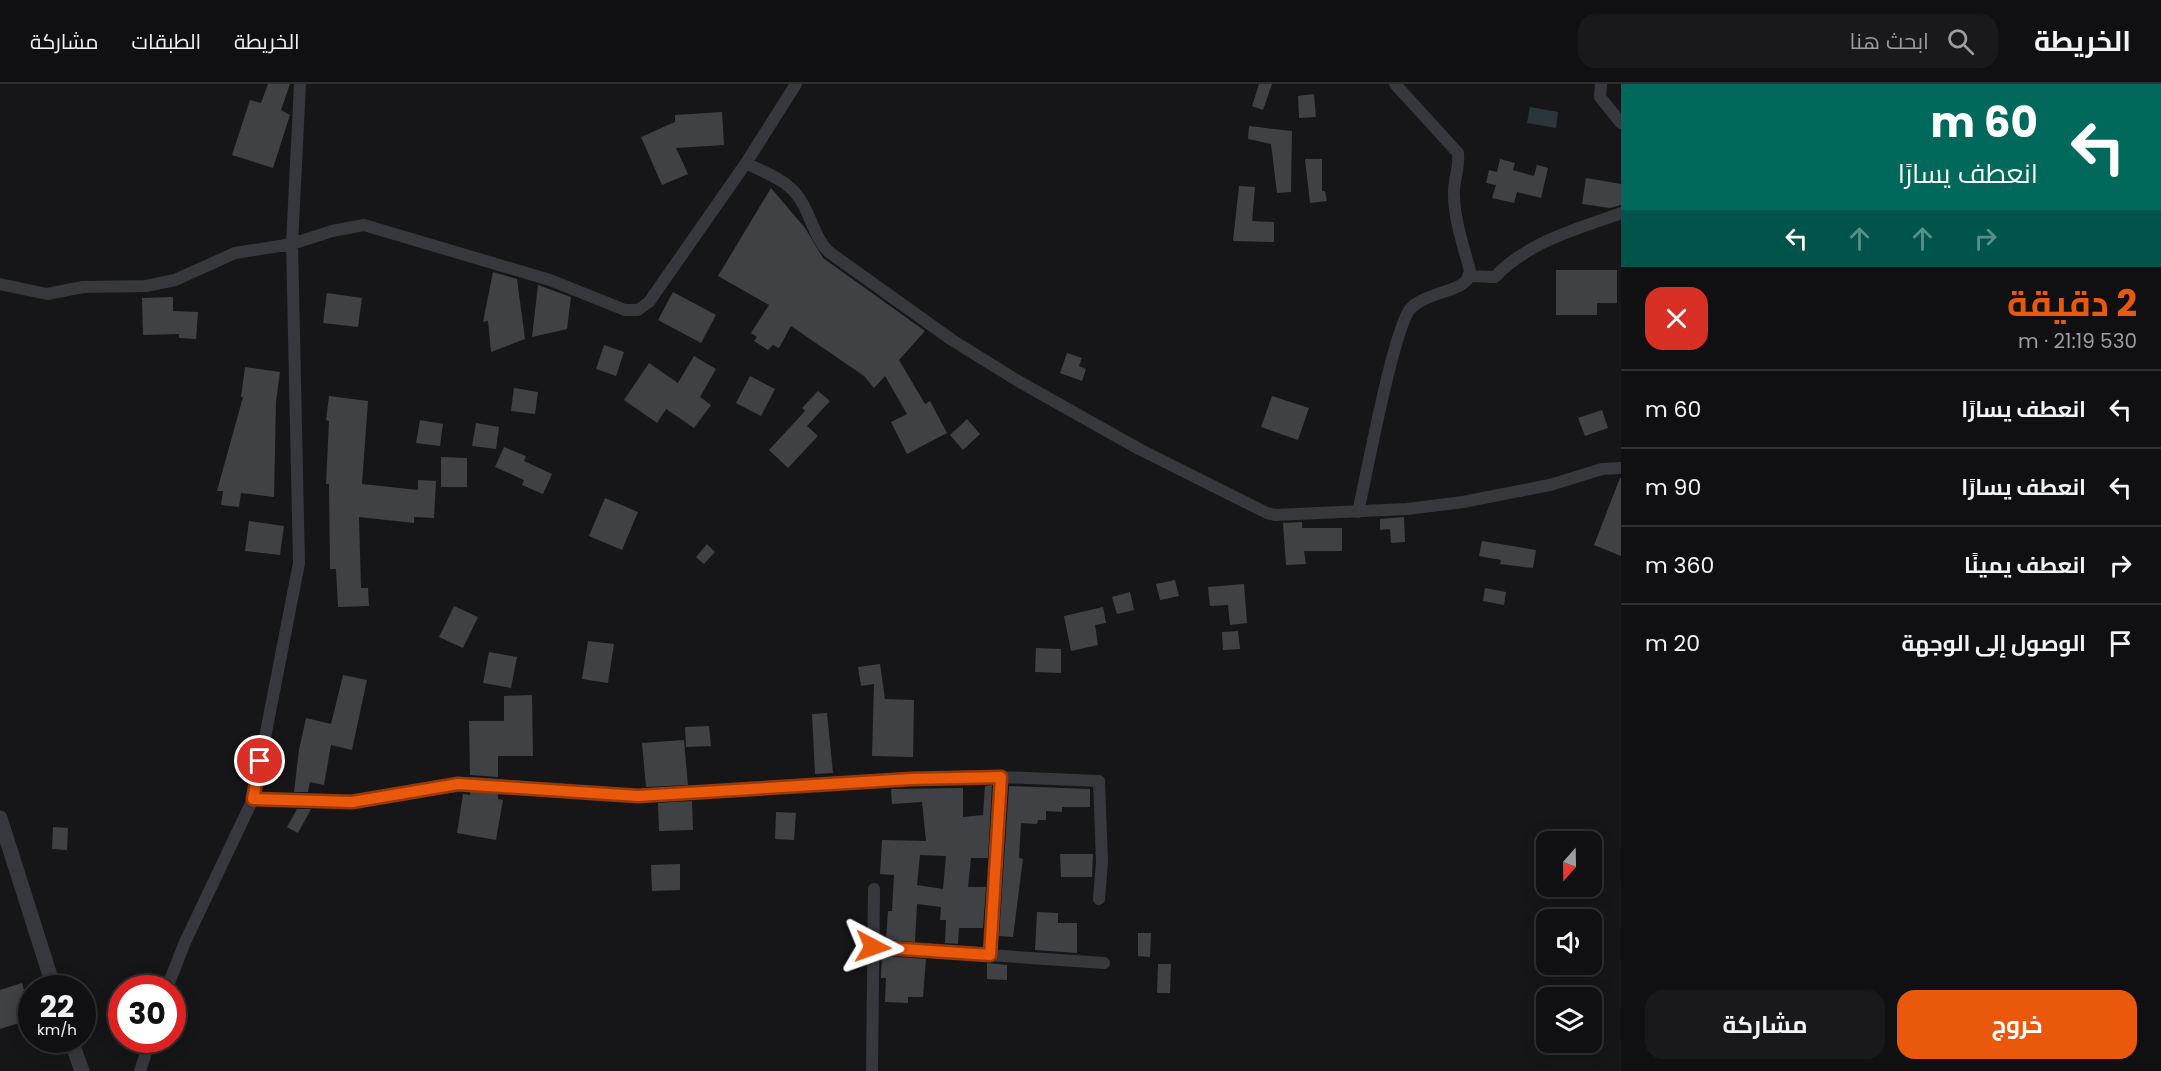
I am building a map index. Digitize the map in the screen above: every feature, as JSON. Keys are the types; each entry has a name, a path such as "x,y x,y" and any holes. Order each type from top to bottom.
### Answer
{"street":[{"path":"172,975 185,942 253,799 299,562 292,244 300,84"},
{"path":"0,284 47,294 83,286 146,286 175,280 235,253 292,244 350,226 378,228 550,280 625,310 638,310 649,302 746,164 796,84"},
{"path":"1395,84 1458,153 1460,163 1454,182 1454,199 1469,276"},
{"path":"1601,84 1600,97 1621,123"},
{"path":"746,164 781,181 796,194 824,247 837,259 952,340 1087,421 1267,513 1275,515 1407,509 1500,496 1567,481 1602,469 1621,468"},
{"path":"1469,276 1495,277 1504,268 1549,240 1621,213"},
{"path":"1358,512 1386,387 1406,315 1415,305 1452,290 1461,285 1469,276"},
{"path":"253,799 352,802 466,783 638,796 911,779 1001,777 1099,781 1102,862 1099,899"},
{"path":"990,955 1001,777"},
{"path":"0,818 50,975"},
{"path":"872,1071 874,889"},
{"path":"873,947 1104,963"},
{"path":"75,1053 81,1071"},
{"path":"140,1071 146,1053"}],"shaded area":[{"path":"1530,107 1558,112 1556,128 1527,123"}],"building":[{"path":"268,84 290,84 281,110 290,115 273,168 232,155 250,100 261,103"},
{"path":"1259,84 1272,84 1263,110 1252,106"},
{"path":"1314,94 1316,117 1299,118 1298,96"},
{"path":"722,112 724,145 676,148 688,174 662,185 641,137 675,122 675,115"},
{"path":"1249,126 1292,131 1291,192 1277,193 1271,144 1248,139"},
{"path":"1305,159 1322,159 1322,191 1325,191 1327,201 1310,203"},
{"path":"1500,159 1515,163 1513,170 1534,176 1537,165 1548,168 1541,198 1517,192 1514,203 1492,198 1496,185 1486,183 1489,170 1497,172"},
{"path":"1586,178 1621,184 1621,205 1610,208 1582,204"},
{"path":"1239,186 1255,187 1252,221 1274,222 1274,242 1233,241"},
{"path":"771,188 805,228 823,258 925,331 899,360 925,404 930,401 947,433 907,454 891,422 907,414 885,376 874,388 864,376 791,326 779,348 773,345 768,350 754,341 757,337 751,333 769,305 718,276"},
{"path":"1556,270 1617,270 1617,303 1597,303 1597,315 1556,315"},
{"path":"493,272 517,279 525,339 491,352 488,321 483,322"},
{"path":"538,285 571,297 567,329 532,337"},
{"path":"673,292 716,315 701,343 658,320"},
{"path":"327,293 362,298 358,327 323,323"},
{"path":"173,297 173,311 198,312 196,339 179,338 179,334 143,335 142,298"},
{"path":"604,345 624,352 616,376 596,369"},
{"path":"1067,353 1082,358 1079,366 1086,369 1082,381 1060,373"},
{"path":"694,356 716,369 700,397 711,405 694,428 666,409 657,423 624,400 649,363 678,383"},
{"path":"245,367 280,372 276,402 274,497 241,493 239,507 221,505 223,491 217,491 243,397 241,397"},
{"path":"750,376 775,389 761,416 736,403"},
{"path":"514,388 538,392 535,414 511,411"},
{"path":"818,391 830,401 807,426 818,436 788,468 769,450 805,411 802,408"},
{"path":"329,396 368,401 362,484 418,490 418,480 436,481 434,518 414,517 414,523 359,517 361,588 368,588 369,606 338,607 336,569 330,569 329,484 326,484 329,421 326,420"},
{"path":"1272,396 1309,408 1298,440 1261,427"},
{"path":"1602,410 1608,428 1585,436 1578,418"},
{"path":"967,419 980,434 963,450 950,435"},
{"path":"420,420 443,424 440,446 416,443"},
{"path":"476,423 499,427 496,449 472,446"},
{"path":"504,447 526,456 524,461 552,474 543,494 522,485 524,480 495,467"},
{"path":"441,457 467,458 467,487 441,487"},
{"path":"1621,478 1621,556 1594,545"},
{"path":"605,498 638,512 622,550 589,536"},
{"path":"1404,517 1405,542 1391,543 1390,529 1380,530 1380,519"},
{"path":"249,521 284,526 280,555 245,551"},
{"path":"1302,522 1302,528 1342,528 1342,551 1304,551 1306,564 1286,565 1283,523"},
{"path":"1482,541 1536,550 1533,568 1500,564 1501,560 1479,556"},
{"path":"707,544 715,552 704,564 696,557"},
{"path":"1175,580 1179,596 1160,600 1156,584"},
{"path":"1244,584 1247,623 1230,625 1228,605 1210,606 1208,587"},
{"path":"1485,588 1506,592 1504,605 1483,601"},
{"path":"1130,592 1134,610 1117,614 1112,597"},
{"path":"454,606 478,617 463,648 439,637"},
{"path":"1103,607 1106,623 1095,625 1098,645 1071,651 1064,616"},
{"path":"1238,631 1240,649 1223,650 1222,632"},
{"path":"588,641 614,644 608,683 582,679"},
{"path":"1036,648 1061,649 1061,673 1035,672"},
{"path":"489,652 517,657 511,688 483,683"},
{"path":"880,664 885,699 914,700 913,757 872,756 874,684 861,686 858,667"},
{"path":"343,675 367,680 352,750 331,745 324,785 310,782 308,792 294,792 306,718 331,724"},
{"path":"532,695 533,756 498,756 498,777 470,775 469,721 504,721 504,696"},
{"path":"827,713 833,773 815,774 812,714"},
{"path":"709,726 711,746 686,747 685,727"},
{"path":"684,740 688,785 646,787 642,743"},
{"path":"992,785 988,858 971,858 968,887 986,887 983,928 959,928 958,944 945,943 946,920 940,920 941,907 917,904 915,942 886,940 888,911 892,911 894,875 880,874 882,840 926,841 922,802 892,804 891,789 963,788 963,817 983,815 985,786","holes":["920,855 946,856 943,889 917,885"]},
{"path":"1009,786 1090,789 1090,807 1062,807 1062,812 1046,811 1046,820 1038,820 1037,824 1021,823 1019,858 1023,859 1013,937 999,936"},
{"path":"470,792 498,793 498,799 503,800 496,840 457,833 463,794 470,795"},
{"path":"692,801 693,830 659,831 658,803"},
{"path":"297,809 311,809 298,833 287,827"},
{"path":"776,812 796,813 794,840 775,839"},
{"path":"53,827 68,828 67,850 52,849"},
{"path":"1060,854 1093,854 1092,877 1061,877"},
{"path":"680,864 680,890 652,891 651,865"},
{"path":"1037,912 1058,913 1058,923 1077,923 1077,953 1035,950"},
{"path":"1138,933 1151,933 1150,957 1138,956"},
{"path":"882,957 926,959 923,997 908,997 908,1003 885,1002 886,978 881,978 881,974"},
{"path":"987,963 1007,965 1007,980 987,979"},
{"path":"1158,964 1171,964 1170,993 1157,993"},
{"path":"18,984 18,1023 0,1029 0,990"}],"route":[{"path":"260,761 253,799 278,801 352,802 474,783 638,796 911,779 1001,777 1000,830 990,955 873,947"}]}
